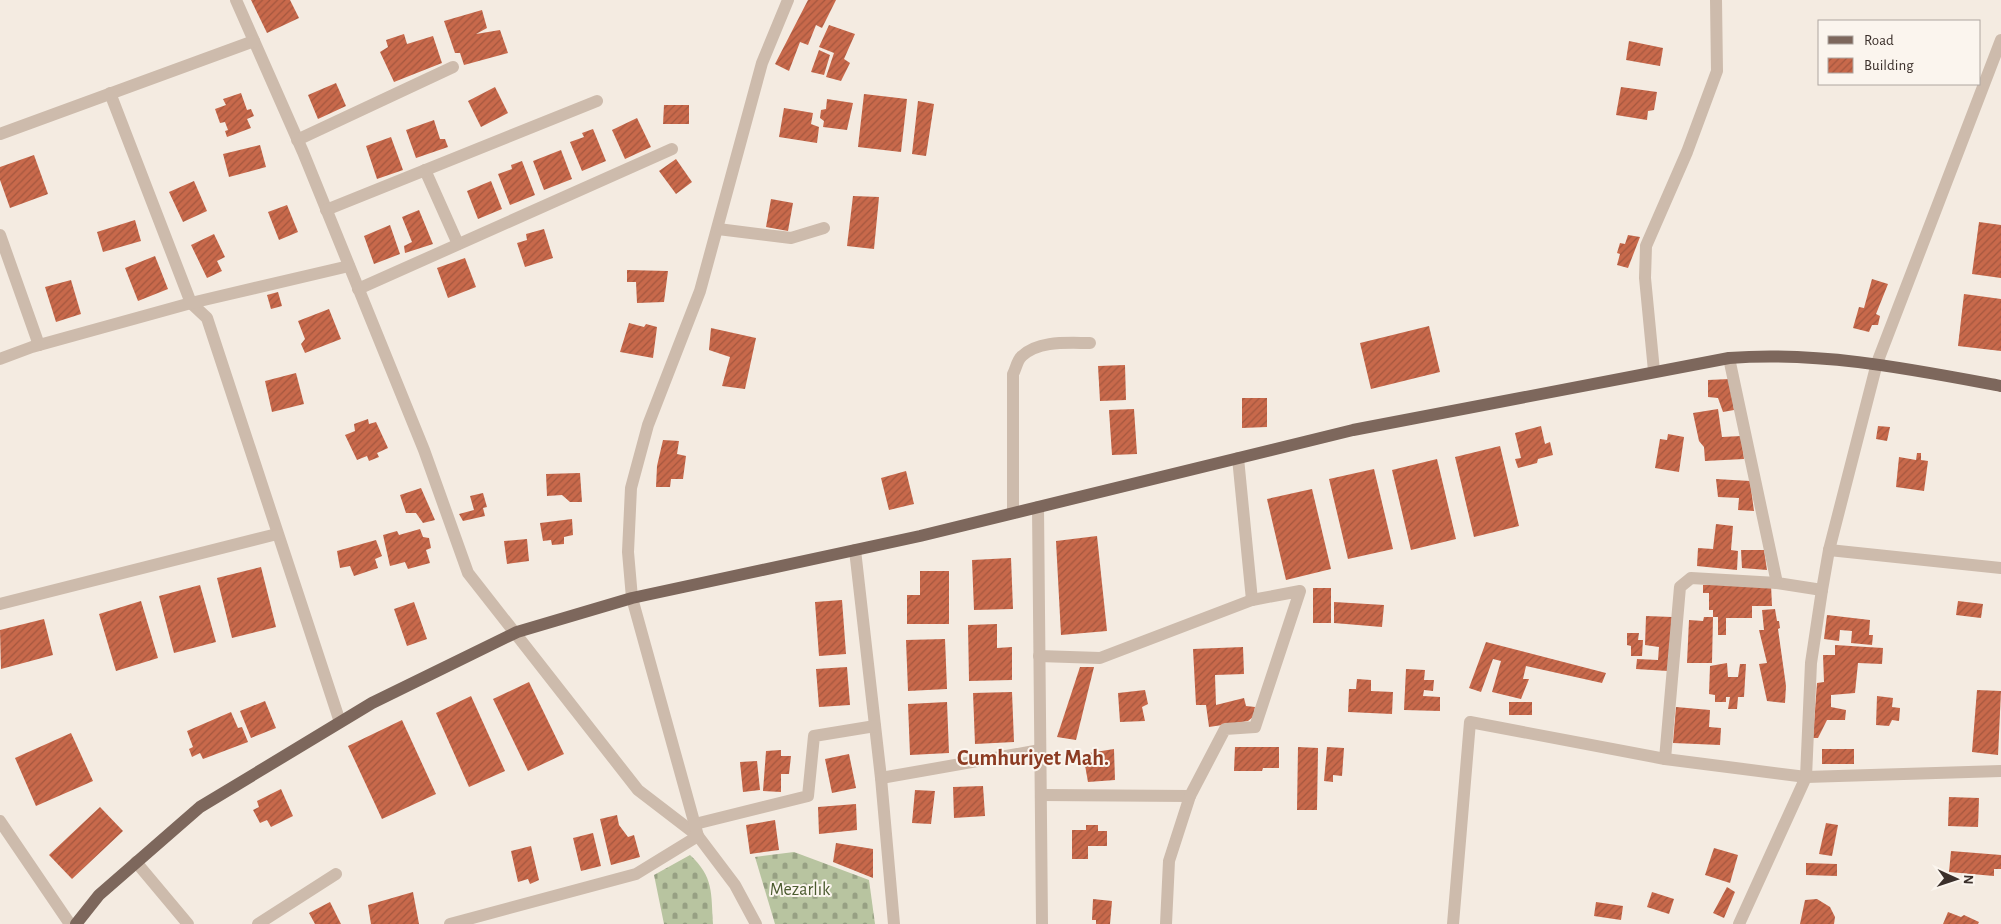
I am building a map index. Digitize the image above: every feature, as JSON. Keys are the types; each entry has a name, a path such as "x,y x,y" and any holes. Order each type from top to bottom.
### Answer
{"main road":[{"path":"76,924 99,895 200,807 372,703 516,632 632,598 855,550 1353,430 1729,358 1772,355 1877,362 2001,386"}],"street":[{"path":"236,0 297,140 424,450 468,573 638,790 696,830"},
{"path":"756,924 735,885 696,830 632,598 628,552 631,488 648,425 700,291 762,63 788,0"},
{"path":"1654,371 1645,278 1646,246 1688,152 1717,70 1716,0"},
{"path":"0,134 254,40"},
{"path":"1739,924 1806,777 1811,663 1822,590 1830,550 1877,362 2001,40"},
{"path":"297,140 453,67"},
{"path":"110,93 191,303 207,318 340,722"},
{"path":"326,210 597,102"},
{"path":"358,289 672,149"},
{"path":"425,170 458,244"},
{"path":"718,229 790,238 824,228"},
{"path":"0,235 38,345"},
{"path":"0,359 38,345 191,303 349,266"},
{"path":"1013,513 1013,374 1020,357 1035,348 1055,344 1090,343"},
{"path":"1729,358 1777,583"},
{"path":"1238,458 1252,600"},
{"path":"1038,507 1042,924"},
{"path":"0,604 277,534"},
{"path":"855,550 881,778 894,924"},
{"path":"1830,550 2001,568"},
{"path":"1665,758 1680,587 1691,578 1777,583 1822,590"},
{"path":"1039,656 1100,658 1252,600 1300,591 1255,727 1225,728 1190,796 1169,861 1166,924"},
{"path":"1453,924 1470,722 1665,758 1806,777 2001,771"},
{"path":"450,924 494,918 636,874 696,830 808,796 814,736 875,726"},
{"path":"881,778 1040,750"},
{"path":"1041,795 1190,796"},
{"path":"0,821 70,924"},
{"path":"136,862 188,924"},
{"path":"258,924 336,874"}],"green space":[{"name":"Mezarlık","path":"794,852 869,880 875,924 775,924 755,857"},
{"path":"690,855 698,863 710,886 713,924 664,924 654,875"}],"building":[{"path":"251,0 290,0 299,18 267,33"},
{"path":"808,0 836,0 822,28 816,25 808,45 800,42 789,71 775,64"},
{"path":"482,10 487,28 476,34 500,30 508,53 464,65 460,53 455,53 444,21"},
{"path":"829,25 855,34 844,59 850,63 841,81 826,77 834,53 819,47"},
{"path":"404,34 407,44 433,36 442,63 394,82 380,52 388,47 386,40"},
{"path":"1629,41 1663,48 1660,66 1626,60"},
{"path":"819,50 830,55 824,75 811,72"},
{"path":"336,83 346,106 318,119 308,95"},
{"path":"495,87 508,113 481,127 468,101"},
{"path":"1621,87 1657,92 1654,110 1648,111 1647,120 1616,115"},
{"path":"241,93 247,110 251,109 254,116 247,119 251,128 227,137 225,131 228,130 225,122 220,123 215,109 226,105 223,99"},
{"path":"864,94 907,99 901,152 858,147"},
{"path":"827,99 853,103 847,130 823,127 824,121 820,118 821,110 826,109"},
{"path":"918,101 934,104 926,156 912,154"},
{"path":"664,105 689,105 689,124 663,124"},
{"path":"784,108 813,113 811,124 819,127 817,143 779,137"},
{"path":"637,118 651,147 625,159 612,130"},
{"path":"434,120 440,139 445,139 448,147 416,158 406,130"},
{"path":"593,129 606,161 582,171 570,142 584,137 582,133"},
{"path":"391,137 403,170 377,179 366,146"},
{"path":"260,145 266,167 229,177 223,154"},
{"path":"561,150 572,179 544,190 533,161"},
{"path":"34,155 48,194 10,208 0,180 0,167"},
{"path":"676,159 692,182 676,194 659,171"},
{"path":"522,161 535,195 510,205 498,174 512,169 511,165"},
{"path":"194,181 207,211 183,222 169,192"},
{"path":"491,181 502,209 478,219 467,191"},
{"path":"853,196 879,197 874,249 847,246"},
{"path":"771,199 793,203 788,231 766,227"},
{"path":"287,205 298,232 279,240 268,212"},
{"path":"419,210 433,244 405,253 404,246 412,242 402,217"},
{"path":"135,220 141,241 103,252 97,232"},
{"path":"1979,222 2001,225 2001,278 1972,274"},
{"path":"390,225 400,254 374,264 364,236"},
{"path":"544,229 553,258 525,267 517,243 527,240 526,234"},
{"path":"214,234 225,257 217,261 222,271 207,278 191,245"},
{"path":"1628,235 1640,237 1628,268 1617,265 1620,254 1617,253 1620,243 1625,244"},
{"path":"155,256 168,289 138,301 125,268"},
{"path":"465,258 476,287 448,298 437,268"},
{"path":"627,270 668,271 664,302 637,303 636,282 627,282"},
{"path":"1872,279 1888,284 1876,314 1880,316 1878,325 1872,325 1869,332 1853,328 1859,307 1864,308"},
{"path":"71,280 81,314 56,322 45,287"},
{"path":"278,292 282,306 271,309 267,295"},
{"path":"1964,294 2001,299 2001,351 1958,346"},
{"path":"329,309 341,339 305,353 301,344 305,339 298,321"},
{"path":"629,323 644,327 646,324 657,327 653,358 620,352"},
{"path":"1429,326 1440,372 1371,389 1360,343"},
{"path":"711,328 756,338 745,389 722,386 730,357 709,350"},
{"path":"1125,365 1126,400 1100,401 1098,366"},
{"path":"296,373 304,404 272,412 265,381"},
{"path":"1730,379 1734,410 1723,412 1718,398 1708,397 1708,380"},
{"path":"1242,398 1267,398 1267,427 1242,428"},
{"path":"1134,409 1137,454 1112,455 1109,410"},
{"path":"1718,409 1722,437 1741,436 1744,459 1705,461 1704,447 1699,441 1693,413"},
{"path":"368,419 369,424 376,422 388,448 377,453 379,457 369,461 367,456 357,460 345,435 355,431 354,424"},
{"path":"1541,426 1545,444 1550,442 1553,455 1538,459 1537,463 1518,468 1515,459 1521,458 1515,433"},
{"path":"1878,426 1890,427 1887,441 1876,439"},
{"path":"1668,434 1684,437 1679,472 1655,468 1660,439 1667,440"},
{"path":"663,440 679,441 677,454 686,456 683,479 671,479 670,487 656,487 657,466"},
{"path":"1500,446 1519,526 1474,537 1455,457"},
{"path":"1917,453 1921,453 1921,460 1928,461 1924,491 1896,487 1899,457 1916,460"},
{"path":"1437,459 1456,539 1411,550 1392,470"},
{"path":"1374,469 1393,549 1348,559 1329,479"},
{"path":"906,471 914,504 889,510 881,478"},
{"path":"580,473 582,502 570,502 562,495 547,496 546,474"},
{"path":"1716,479 1750,481 1754,511 1738,510 1739,498 1718,497"},
{"path":"421,488 435,520 423,523 416,513 406,513 400,495"},
{"path":"1312,489 1331,569 1286,580 1267,499"},
{"path":"483,493 487,507 483,508 485,516 463,521 459,514 474,510 470,496"},
{"path":"572,519 573,535 564,537 564,544 552,545 551,540 543,541 540,523"},
{"path":"1716,524 1733,526 1731,550 1738,551 1737,570 1697,566 1698,548 1713,549"},
{"path":"420,529 423,537 429,538 431,548 426,550 430,563 408,569 405,562 390,566 383,535 397,531 399,535"},
{"path":"1097,536 1107,631 1061,635 1056,541"},
{"path":"527,539 529,561 507,564 504,541"},
{"path":"376,540 382,556 375,559 378,568 354,576 350,566 340,568 337,551"},
{"path":"1741,550 1764,550 1767,570 1742,568"},
{"path":"1011,558 1013,609 974,610 972,560"},
{"path":"261,567 276,627 232,638 217,578"},
{"path":"920,571 949,571 949,624 907,624 907,595 920,595"},
{"path":"200,585 216,642 174,653 159,596"},
{"path":"1703,585 1771,585 1772,606 1752,606 1752,618 1726,618 1726,635 1718,635 1718,617 1713,617 1713,610 1709,610 1709,593 1703,593"},
{"path":"1313,588 1331,588 1331,623 1313,623"},
{"path":"842,600 846,654 819,656 815,602"},
{"path":"141,601 158,658 116,671 99,614"},
{"path":"1958,601 1983,604 1981,618 1956,615"},
{"path":"414,602 427,639 407,646 394,609"},
{"path":"1334,602 1384,605 1382,627 1334,623"},
{"path":"1775,609 1780,628 1778,629 1786,686 1785,703 1767,701 1759,664 1767,663 1759,630 1764,630 1762,610"},
{"path":"1827,615 1870,620 1869,635 1873,635 1872,645 1851,643 1852,631 1840,630 1839,641 1824,639"},
{"path":"1646,616 1672,617 1668,671 1636,669 1637,659 1658,660 1659,647 1645,645"},
{"path":"1704,617 1713,617 1712,663 1687,663 1689,620 1703,621"},
{"path":"44,619 53,655 1,669 0,630"},
{"path":"997,624 997,648 1012,647 1012,680 969,681 968,625"},
{"path":"1627,633 1639,633 1638,640 1643,640 1642,656 1631,656 1631,646 1627,645"},
{"path":"945,639 947,689 908,691 906,640"},
{"path":"1486,642 1606,673 1602,683 1526,666 1523,679 1529,679 1521,699 1492,692 1501,661 1493,659 1481,692 1469,688"},
{"path":"1835,645 1883,648 1882,664 1858,663 1855,693 1831,695 1831,707 1846,710 1845,720 1827,720 1818,738 1813,738 1817,683 1824,682 1823,655 1835,655"},
{"path":"1243,647 1244,674 1215,675 1216,705 1244,698 1246,706 1255,707 1253,717 1248,721 1209,727 1206,705 1196,705 1193,649"},
{"path":"1727,663 1728,677 1738,677 1740,664 1746,664 1744,697 1738,697 1737,709 1728,709 1730,697 1726,697 1726,702 1715,702 1715,695 1709,694 1710,666"},
{"path":"847,667 850,705 819,707 816,669"},
{"path":"1080,667 1094,667 1076,740 1057,737"},
{"path":"1406,669 1425,670 1424,680 1434,680 1433,691 1424,690 1423,696 1440,697 1440,711 1404,710"},
{"path":"1357,679 1371,680 1371,691 1393,692 1392,714 1348,712 1349,689 1356,689"},
{"path":"529,682 564,754 528,771 493,699"},
{"path":"1145,690 1148,704 1142,707 1145,721 1120,722 1118,693"},
{"path":"1977,690 2001,691 1998,755 1972,752"},
{"path":"1012,692 1014,742 975,744 973,693"},
{"path":"471,696 505,771 469,787 436,713"},
{"path":"1877,696 1893,698 1892,707 1900,708 1899,721 1892,720 1889,726 1876,725"},
{"path":"265,701 276,728 251,738 240,711"},
{"path":"947,702 949,753 910,755 908,704"},
{"path":"1509,702 1532,702 1532,715 1509,715"},
{"path":"1676,707 1710,710 1709,727 1721,728 1720,745 1673,743"},
{"path":"231,712 238,728 242,727 248,742 203,759 200,753 192,757 189,749 193,747 187,731"},
{"path":"402,720 436,794 382,819 348,746"},
{"path":"71,733 93,781 36,806 15,758"},
{"path":"1235,747 1279,747 1279,768 1263,768 1262,771 1234,771"},
{"path":"1298,747 1318,748 1317,810 1297,810"},
{"path":"1327,747 1344,748 1342,776 1333,775 1333,782 1324,781"},
{"path":"1114,749 1115,780 1088,782 1083,754"},
{"path":"1822,749 1854,749 1854,764 1822,764"},
{"path":"781,750 781,756 791,756 789,774 781,774 781,792 763,791 766,751"},
{"path":"849,754 856,788 832,793 825,759"},
{"path":"757,761 760,790 743,792 740,762"},
{"path":"983,786 985,816 954,818 953,787"},
{"path":"281,789 293,816 271,827 267,820 260,823 253,810 259,807 257,801"},
{"path":"915,790 935,791 931,824 912,823"},
{"path":"1949,797 1979,798 1978,827 1948,826"},
{"path":"856,804 857,830 819,834 818,807"},
{"path":"100,807 123,831 72,879 49,855"},
{"path":"617,815 619,825 628,837 634,835 640,857 611,865 600,819"},
{"path":"775,820 779,850 750,854 746,825"},
{"path":"1826,823 1838,825 1832,856 1819,854"},
{"path":"1086,825 1098,825 1098,831 1107,831 1107,846 1088,846 1088,859 1072,859 1072,830 1086,830"},
{"path":"593,833 601,866 581,871 573,838"},
{"path":"836,843 873,849 873,878 833,862"},
{"path":"531,846 539,880 530,884 528,879 518,882 511,851"},
{"path":"1714,848 1738,855 1730,883 1705,875"},
{"path":"1951,851 2001,855 2001,869 1994,869 1994,876 1949,872"},
{"path":"1806,863 1837,864 1837,876 1806,875"},
{"path":"1727,887 1735,892 1724,918 1713,913"},
{"path":"413,892 419,924 371,924 368,905"},
{"path":"1652,892 1674,899 1669,914 1647,907"},
{"path":"1093,899 1112,901 1110,924 1096,924 1096,920 1092,920"},
{"path":"1817,899 1830,907 1835,917 1834,924 1800,924 1805,900"},
{"path":"330,902 341,924 315,924 309,913"},
{"path":"1596,902 1623,906 1621,920 1594,916"},
{"path":"1948,912 1961,917 1964,915 1979,922 1978,924 1943,924"}],"district":[{"name":"Cumhuriyet Mah.","path":"1033,758"}]}
